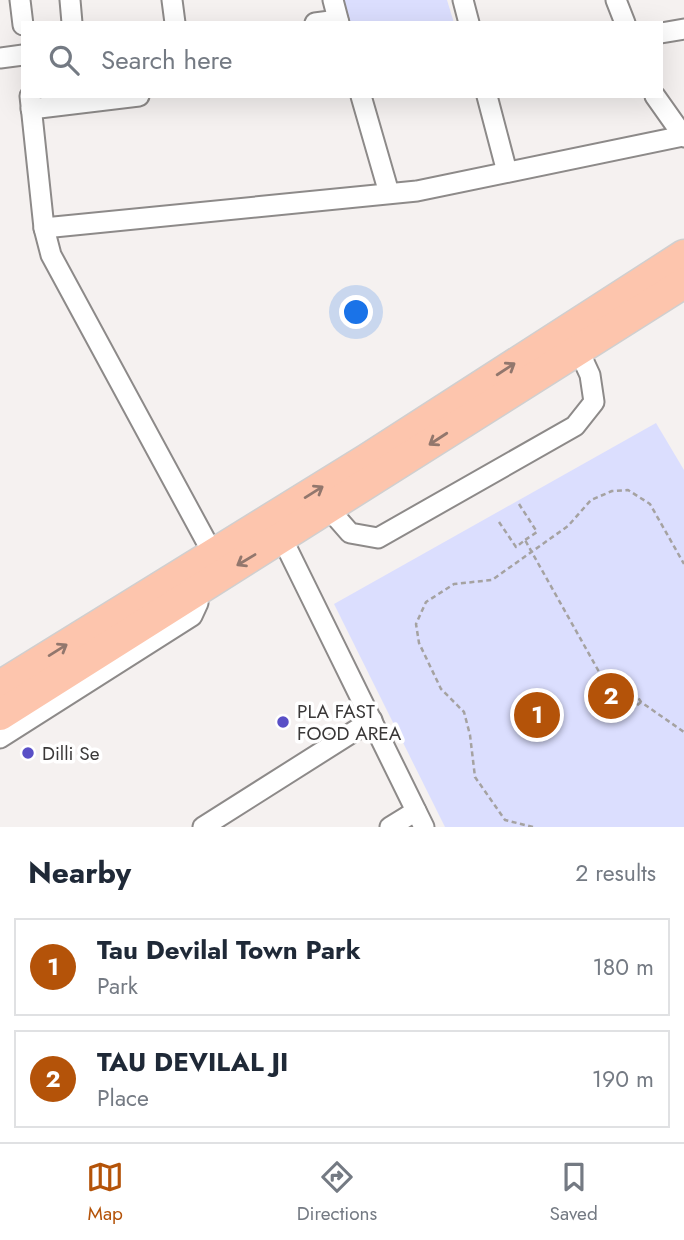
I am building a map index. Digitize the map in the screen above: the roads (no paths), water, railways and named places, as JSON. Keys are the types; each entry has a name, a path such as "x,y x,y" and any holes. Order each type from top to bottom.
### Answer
{"main road":[{"path":"0,715 197,589 277,528 684,254"},
{"path":"0,686 214,554 329,509 684,283"}],"street":[{"path":"20,0 23,21"},
{"path":"70,0 72,21"},
{"path":"172,0 175,21"},
{"path":"333,0 338,21"},
{"path":"463,0 468,21"},
{"path":"616,0 624,21"},
{"path":"663,33 684,29"},
{"path":"0,58 21,55"},
{"path":"103,98 31,102 44,228 51,255 61,277 214,554"},
{"path":"363,98 389,194"},
{"path":"488,98 507,172"},
{"path":"44,228 389,194 684,136 656,98"},
{"path":"329,509 349,533 378,538 575,426 594,402 590,375 578,349 684,299"},
{"path":"277,528 420,819 390,827"},
{"path":"0,738 192,616 198,603 197,589"},
{"path":"203,827 372,720"}],"place":[{"name":"TAU DEVILAL JI","path":"611,696"},
{"name":"Tau Devilal Town Park","path":"537,715"},
{"name":"PLA FAST FOOD AREA","path":"283,722"},
{"name":"Dilli Se","path":"28,753"}]}
